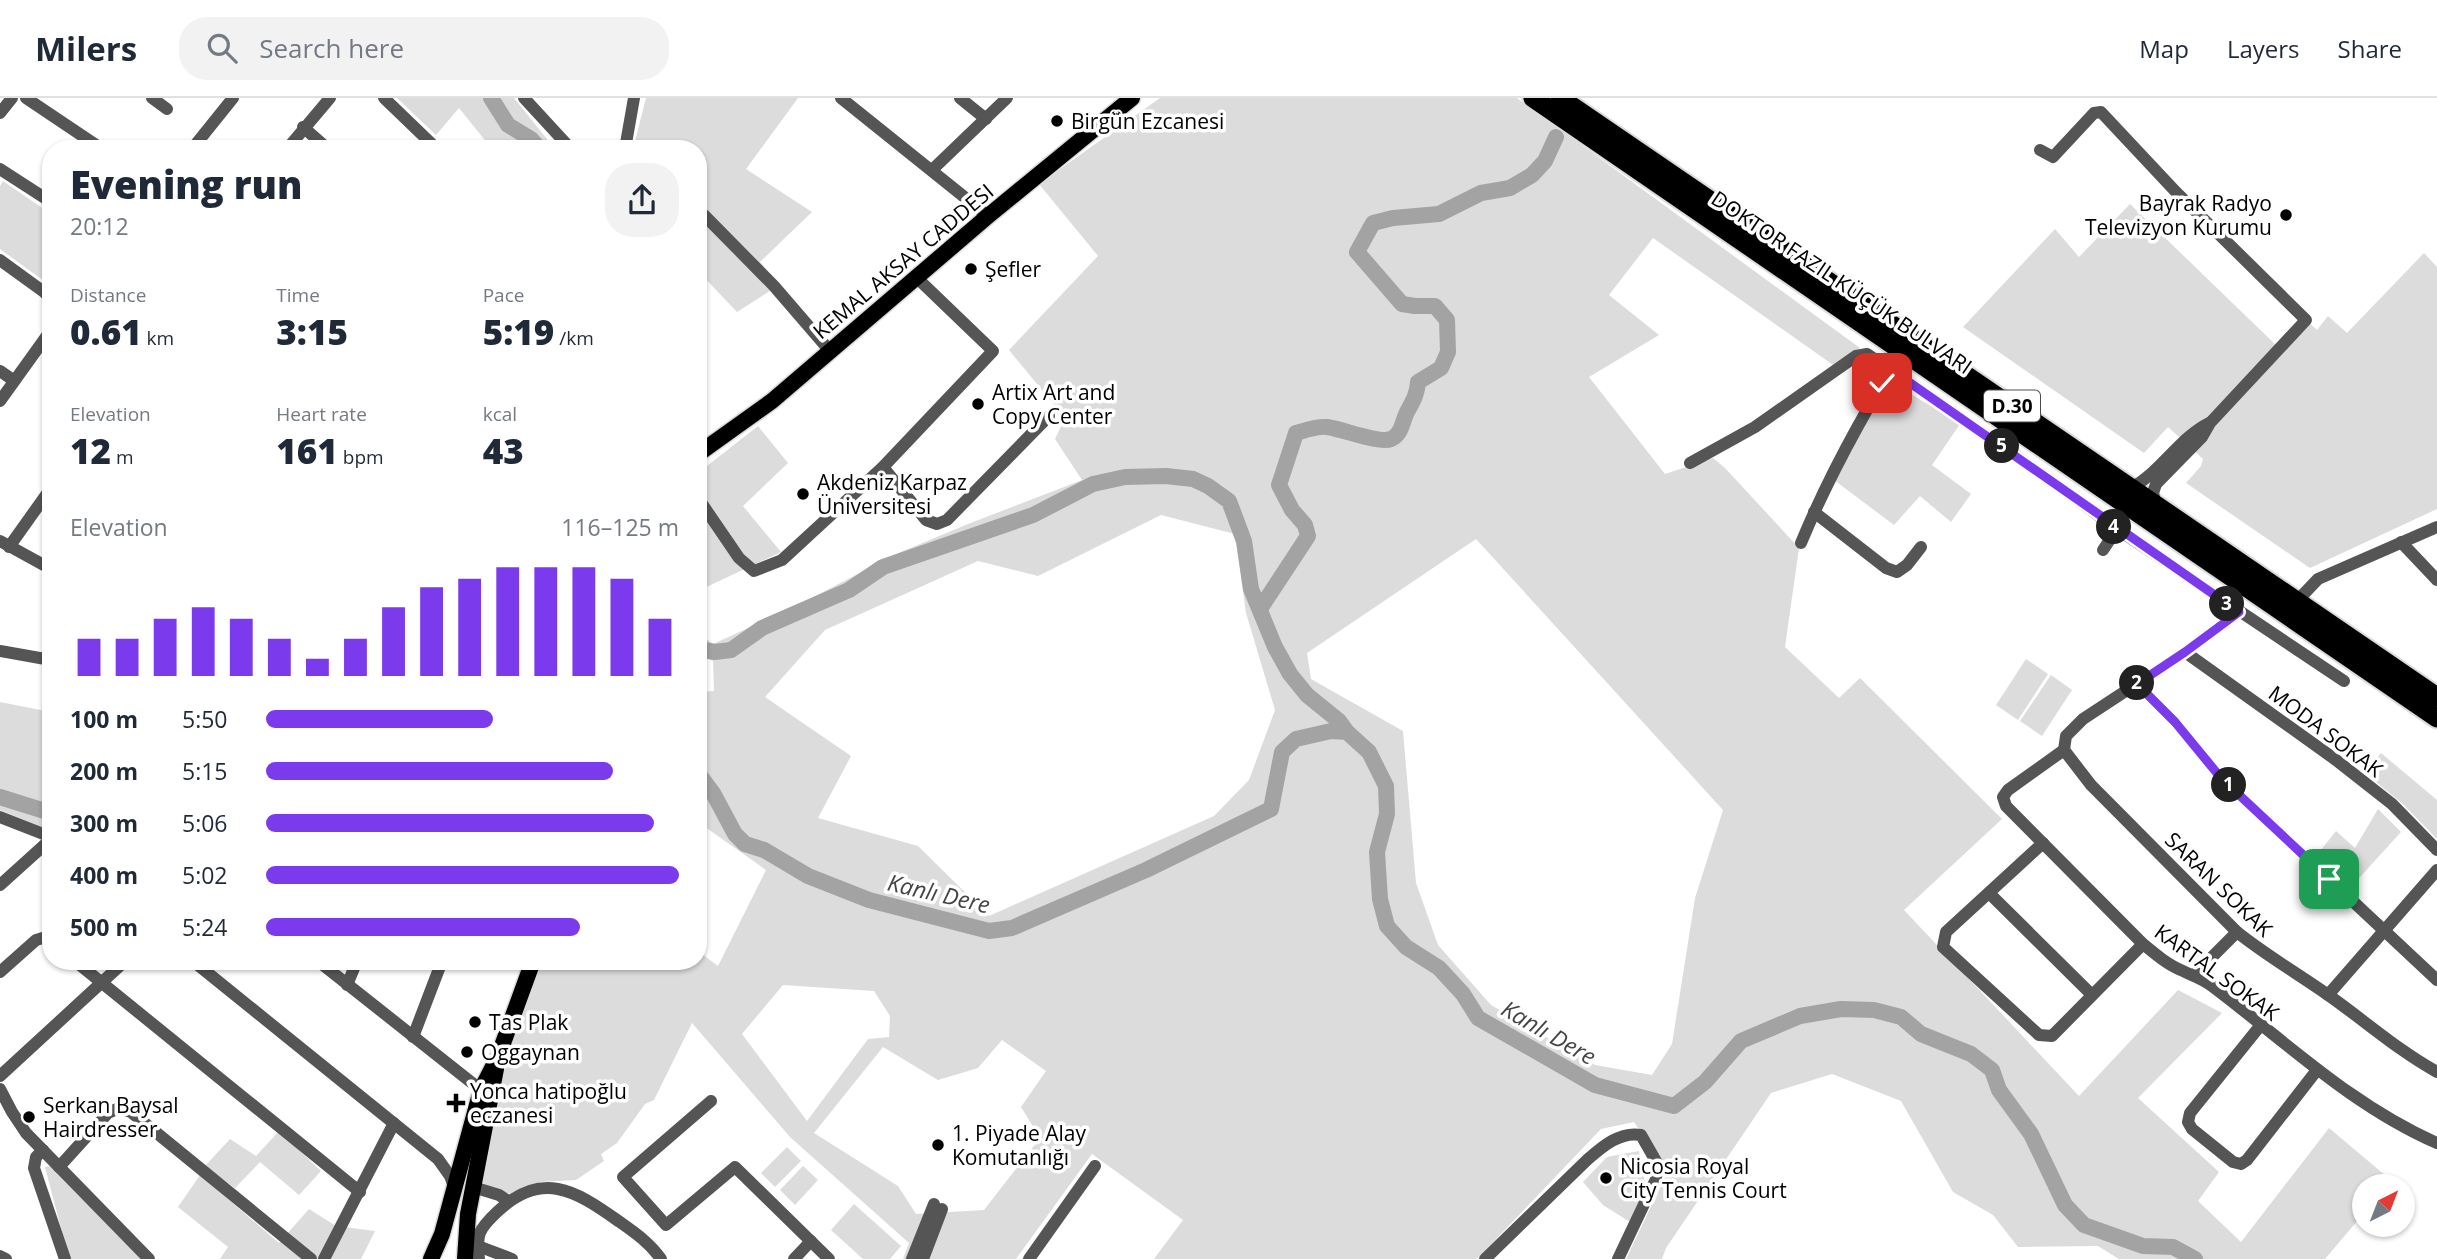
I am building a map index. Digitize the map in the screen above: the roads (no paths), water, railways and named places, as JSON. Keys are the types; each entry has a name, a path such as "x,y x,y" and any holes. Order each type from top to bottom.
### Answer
{"highway":[{"name":"D.30","path":"1533,98 1556,106 2131,488 2437,698"},
{"name":"D.30","path":"1581,123 1924,365 2437,718"}],"main road":[{"name":"KEMAL AKSAY CADDESI","path":"707,448 772,401 988,216 1132,98"},
{"path":"431,1259 442,1234 481,1090 498,1056 530,970"},
{"path":"465,1259 468,1214 498,1056"}],"street":[{"path":"0,113 12,98"},
{"path":"26,98 89,140"},
{"path":"152,98 167,109"},
{"path":"199,140 233,98"},
{"path":"294,140 330,98"},
{"path":"384,98 428,140"},
{"path":"524,98 563,140"},
{"path":"627,140 634,98"},
{"path":"841,98 988,216"},
{"path":"960,98 986,119"},
{"path":"932,170 1007,98"},
{"path":"2040,150 2053,158 2094,113 2101,112 2176,192 2306,320 2210,423 2202,437 2156,484 2153,493 2156,505"},
{"path":"303,127 318,140"},
{"path":"0,169 42,196"},
{"path":"707,218 774,286 830,351"},
{"path":"0,260 42,291"},
{"path":"707,511 739,558 754,571 782,559 883,467 993,351 916,277"},
{"path":"0,401 42,342"},
{"path":"1690,463 1755,427 1856,356 1867,354 2117,529 2344,681"},
{"path":"1918,388 1924,365"},
{"path":"0,371 13,380"},
{"path":"1801,543 1870,403 1893,371"},
{"path":"883,467 926,520 937,524 947,520 1049,416"},
{"path":"2131,488 2142,482 2196,429 2210,423"},
{"path":"42,499 4,544 42,564"},
{"path":"1814,512 1886,568 1897,572 1908,565 1921,547"},
{"path":"2146,548 2159,527"},
{"path":"2297,601 2318,579 2437,527"},
{"path":"2103,550 2117,529"},
{"path":"2401,542 2437,580"},
{"path":"2064,750 2066,736 2082,719 2185,652 2239,612"},
{"path":"0,651 42,658"},
{"name":"MODA SOKAK","path":"2185,652 2336,760 2392,804 2437,850"},
{"path":"2137,684 2175,722 2221,778 2437,980"},
{"name":"KARTAL SOKAK","path":"2064,750 2008,790 2003,797 2006,806 2143,944 2162,959 2210,985 2317,1070 2397,1124 2437,1143"},
{"name":"SARAN SOKAK","path":"2064,750 2091,785 2237,932 2420,1063 2437,1072"},
{"path":"0,817 42,834"},
{"path":"2043,843 1946,932 1942,947 2039,1035 2052,1036 2143,944"},
{"path":"0,885 42,846"},
{"path":"2328,995 2437,870"},
{"path":"1989,893 2092,995"},
{"path":"2194,975 2237,932"},
{"path":"0,972 36,940 42,938"},
{"path":"85,970 360,1192"},
{"path":"0,1076 116,970"},
{"path":"204,970 438,1159 455,1189"},
{"path":"329,970 481,1090"},
{"path":"347,985 353,970"},
{"path":"413,1037 439,970"},
{"path":"2260,1026 2190,1113 2188,1122 2192,1129 2233,1162 2241,1164 2247,1160 2317,1070"},
{"path":"0,1088 26,1133 149,1259"},
{"path":"710,1101 623,1177 666,1225 735,1167 830,1259"},
{"path":"59,1167 108,1113 119,1108 131,1112 311,1259"},
{"path":"324,1259 394,1123"},
{"path":"1485,1259 1604,1146 1629,1133 1641,1135 1657,1163 1656,1179 1618,1259"},
{"path":"43,1150 36,1157 34,1168 65,1259"},
{"path":"438,1159 453,1163 464,1159"},
{"path":"1029,1259 1095,1166"},
{"path":"474,1188 499,1195 508,1201"},
{"path":"512,1259 478,1252 481,1228 508,1201 535,1188 560,1188 585,1198 650,1243 661,1259"},
{"path":"912,1259 938,1207 923,1259"},
{"path":"794,1259 811,1241"},
{"path":"0,1256 5,1259"}],"waterway":[{"path":"491,98 508,125 532,140"},
{"path":"1556,137 1563,126"},
{"path":"1260,609 1308,536 1305,525 1292,510 1279,485 1296,433 1327,427 1370,438 1391,439 1401,427 1416,394 1418,382 1441,368 1448,352 1447,320 1435,306 1402,304 1357,252 1373,223 1393,218 1439,214 1481,193 1510,188 1532,175 1545,161 1556,137"},
{"path":"707,651 731,650 762,628 849,590 883,567 1033,515 1093,484 1125,477 1166,476 1193,479 1229,501 1244,541 1251,589 1275,647 1290,674 1307,695 1339,721 1347,732"},
{"name":"Kanlı Dere","path":"707,785 735,834 745,844 764,850 808,876 869,900 989,931 1012,928 1146,870 1271,809 1282,752 1296,739 1331,731 1347,732 1369,752 1386,786 1387,814 1377,852 1380,899 1387,926 1406,947 1439,968 1463,994 1478,1018 1595,1085 1674,1106 1705,1082 1741,1041 1800,1016 1841,1009 1874,1010 1901,1017 1921,1034 1971,1054 1992,1070 1999,1090 2031,1134 2065,1205 2084,1225 2143,1246 2173,1247 2195,1259"},
{"name":"Kanlı Dere","path":"0,797 42,810"}],"place":[{"name":"Birgün Ezcanesi","path":"1057,121"},
{"name":"Bayrak Radyo Televizyon Kurumu","path":"2286,215"},
{"name":"Şefler","path":"971,269"},
{"name":"Artix Art and Copy Center","path":"978,404"},
{"name":"Akdeniz Karpaz Üniversitesi","path":"803,494"},
{"name":"Tas Plak","path":"475,1022"},
{"name":"Oggaynan","path":"467,1052"},
{"name":"Yonca hatipoğlu eczanesi","path":"456,1103"},
{"name":"Serkan Baysal Hairdresser","path":"29,1117"},
{"name":"1. Piyade Alay Komutanlığı","path":"938,1145"},
{"name":"Nicosia Royal City Tennis Court","path":"1606,1178"}]}
